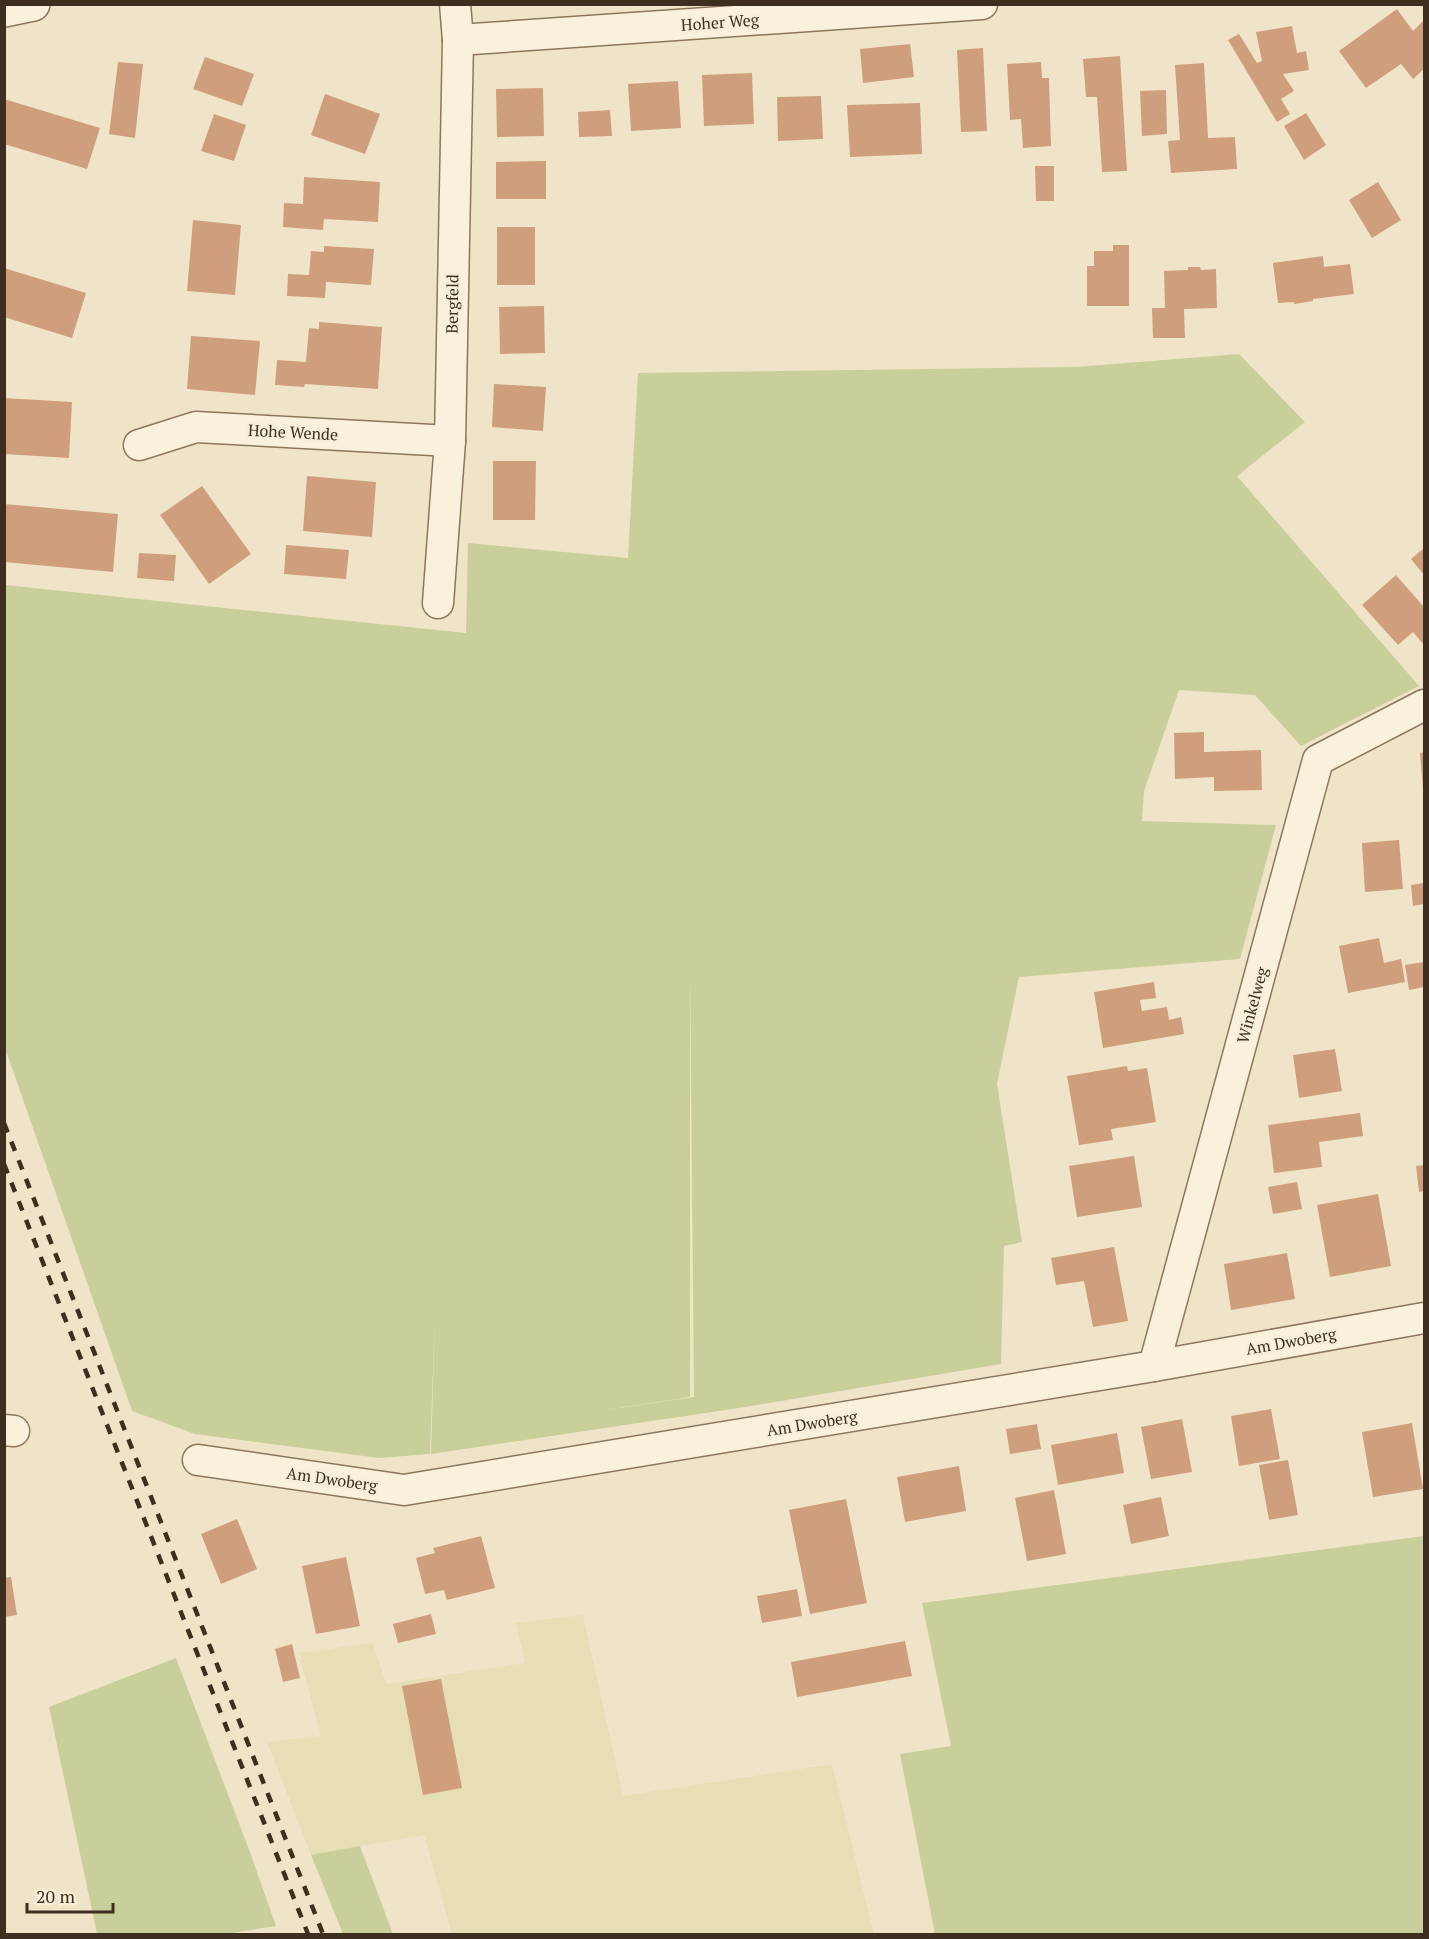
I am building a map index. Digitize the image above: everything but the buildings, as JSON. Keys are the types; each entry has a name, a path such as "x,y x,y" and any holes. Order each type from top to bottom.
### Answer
{"street":[{"path":"4,10 33,4"},
{"name":"Bergfeld","path":"438,603 450,441 458,40 455,4"},
{"name":"Hoher Weg","path":"458,40 982,4"},
{"name":"Hohe Wende","path":"139,445 196,427 450,441"},
{"name":"Winkelweg","path":"1154,1366 1318,760 1425,705"},
{"name":"Am Dwoberg","path":"198,1460 404,1490 1154,1366 1425,1318"}],"shaded area":[{"path":"583,1615 623,1796 832,1764 874,1934 452,1934 424,1835 311,1855 267,1742 321,1736 299,1653 373,1643 386,1684 525,1663 516,1623"}],"green space":[{"path":"1239,354 1305,422 1237,476 1419,686 1301,746 1255,695 1179,690 1144,791 1142,821 1276,825 1240,959 1019,977 997,1084 1022,1242 1004,1246 1001,1364 739,1408 431,1454 435,1314 430,1454 379,1458 195,1434 132,1411 5,1048 5,585 466,633 468,543 628,558 638,373 1076,367","holes":["690,968 694,1397 586,1413 690,1397"]},
{"path":"1424,1536 1424,1934 935,1934 900,1754 951,1746 922,1603"},
{"path":"176,1658 276,1926 226,1934 97,1934 49,1707"},
{"path":"360,1846 393,1934 343,1934 311,1855"}],"railway":[{"path":"4,1123 323,1934"},
{"path":"4,1164 308,1934"}]}
